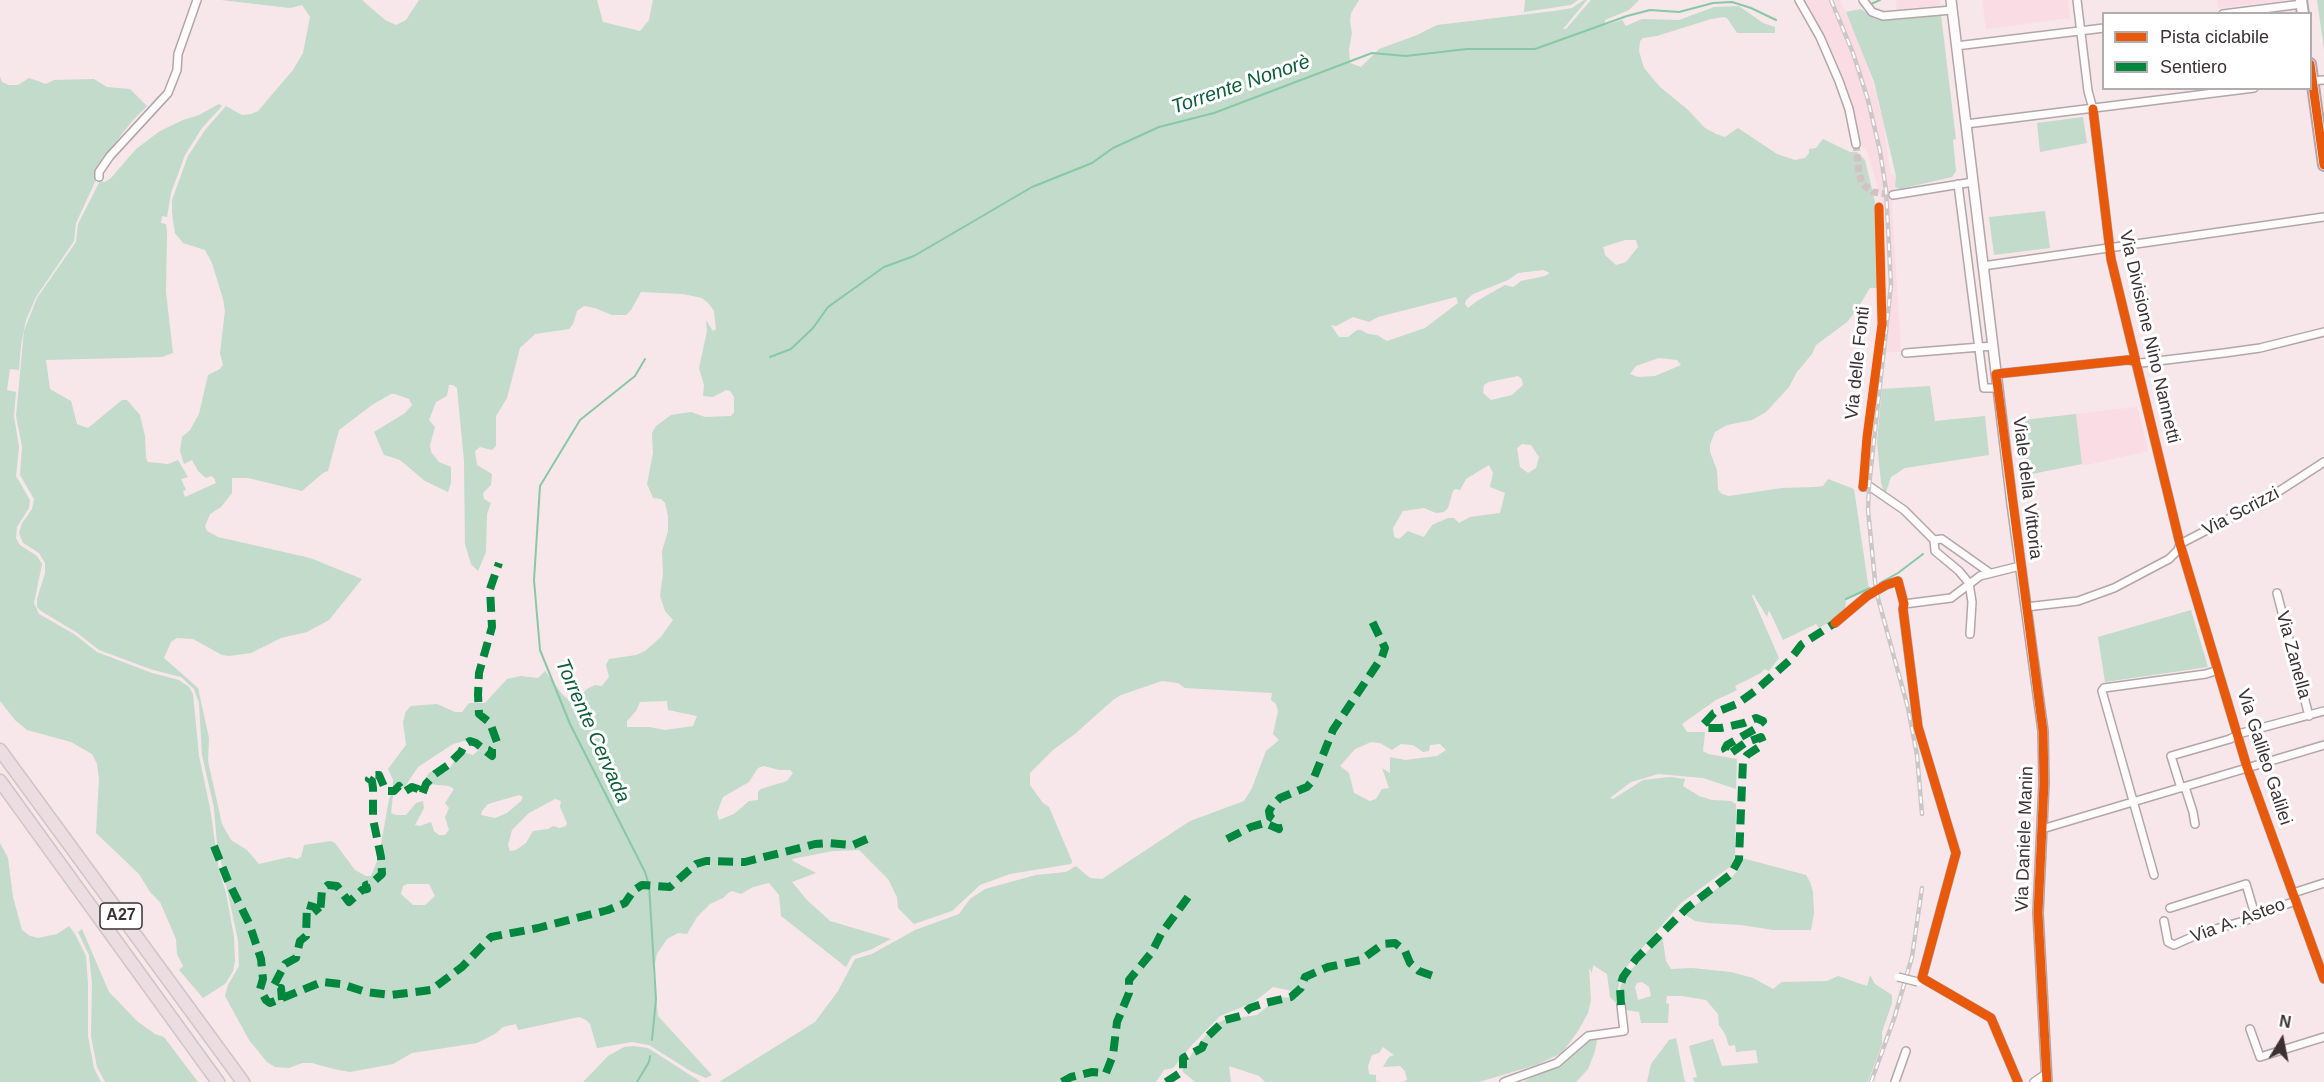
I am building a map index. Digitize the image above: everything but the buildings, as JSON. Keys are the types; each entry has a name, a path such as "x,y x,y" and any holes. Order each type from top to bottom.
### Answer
{"highway":[{"name":"A27","path":"0,750 243,1082"},
{"name":"A27","path":"0,781 218,1082"}],"main road":[{"path":"2316,81 2324,165"}],"street":[{"path":"99,177 99,172 110,156 168,93 177,70 178,54 197,0"},
{"path":"1799,0 1820,37 1839,81 1849,109 1856,144"},
{"path":"1863,0 1872,12 1883,16 1951,5"},
{"name":"Via Divisione Nino Nannetti","path":"2077,0 2110,248 2180,544"},
{"name":"Viale della Vittoria","path":"1951,5 2025,607"},
{"path":"2243,12 2302,6"},
{"path":"1956,46 2102,28"},
{"path":"1966,124 2239,90"},
{"path":"1893,195 1973,182"},
{"path":"1958,184 1985,389 1998,388"},
{"path":"1983,266 2324,217"},
{"path":"1996,374 2128,360 2141,363 2224,354 2260,348 2324,332"},
{"path":"1906,353 1993,346"},
{"name":"Via Scrizzi","path":"2025,607 2078,601 2099,594 2169,559 2178,550 2180,544 2267,499 2323,463"},
{"path":"1863,487 1871,488 1904,510 1934,540 1935,551 1959,571 1969,583 1972,602 1970,634"},
{"path":"1934,540 1942,540 1990,573"},
{"name":"Via Galileo Galilei","path":"2180,544 2247,767 2324,979"},
{"path":"1904,604 1951,598 1969,583 1990,573 2020,566"},
{"path":"1835,623 1868,596 1895,581 1900,584 1918,727 1956,853 1922,978 1991,1018 2018,1082"},
{"name":"Via Zanella","path":"2277,593 2309,716"},
{"name":"Via Daniele Manin","path":"2025,607 2037,675 2043,731 2038,914 2047,1078"},
{"path":"2154,875 2102,698 2104,688 2206,674 2218,670"},
{"path":"2194,824 2193,812 2171,756 2324,711"},
{"path":"2042,829 2324,745"},
{"name":"Via A. Asteo","path":"2164,921 2168,942 2174,945 2201,933 2252,919 2255,915 2324,883"},
{"path":"2170,908 2246,885 2255,915"},
{"path":"1896,976 1944,991"},
{"path":"1504,1082 1557,1063 1588,1036 1624,1031 1621,1005"},
{"path":"2250,1029 2260,1057 2324,1037"},
{"path":"1895,1082 1906,1051"},
{"path":"2034,1082 2047,1078"}],"shaded area":[{"path":"1802,0 1840,0 1858,39 1872,81 1884,126 1890,174 1896,176 1892,205 1901,352 1882,352 1889,288 1883,206 1866,148 1860,147 1852,110"},
{"path":"1896,0 1940,0 1940,5 1897,10"},
{"path":"1982,0 2068,0 2070,18 1986,29"},
{"path":"2217,0 2289,0 2218,8"},
{"path":"2137,407 2148,451 2082,466 2076,414"}],"green space":[{"path":"221,0 362,0 385,20 396,25 406,20 419,0 597,0 603,22 640,31 649,20 653,0 1359,0 1351,13 1352,33 1349,49 1350,63 1361,67 1379,49 1437,25 1572,8 1584,0 1587,0 1563,29 1566,29 1591,0 1639,0 1629,10 1605,20 1605,25 1622,20 1626,26 1642,19 1679,20 1714,7 1739,6 1763,23 1775,27 1775,33 1737,33 1727,18 1711,19 1657,36 1643,38 1640,41 1639,51 1644,68 1660,87 1687,109 1705,128 1716,134 1725,137 1738,128 1777,154 1795,160 1805,158 1809,149 1816,148 1823,139 1850,152 1857,152 1865,160 1876,206 1879,240 1877,288 1870,288 1847,322 1816,345 1789,387 1766,412 1752,420 1727,425 1715,432 1710,452 1717,470 1718,490 1729,496 1782,488 1823,486 1828,479 1854,489 1869,590 1846,600 1845,611 1819,628 1816,624 1783,640 1769,610 1767,617 1753,594 1779,658 1769,671 1764,669 1761,673 1735,686 1737,690 1716,700 1682,724 1687,732 1705,732 1703,751 1737,759 1736,789 1703,778 1658,774 1631,782 1610,798 1613,799 1643,780 1670,777 1685,779 1683,786 1699,796 1712,800 1731,801 1736,804 1736,809 1735,855 1731,866 1681,903 1631,961 1620,976 1616,1003 1610,997 1607,974 1593,965 1592,973 1589,968 1591,1000 1588,1013 1562,1053 1536,1065 1479,1082 1402,1082 1407,1080 1405,1071 1400,1066 1383,1067 1389,1057 1394,1055 1383,1047 1379,1053 1372,1055 1368,1066 1369,1074 1376,1075 1376,1081 1380,1082 1265,1082 1259,1076 1229,1066 1231,1082 1195,1082 1182,1071 1197,1045 1218,1023 1257,1015 1279,997 1298,998 1292,991 1273,987 1254,1002 1220,1016 1173,1068 1164,1070 1156,1082 719,1082 815,1022 838,991 855,959 872,954 915,930 959,914 970,899 985,889 1036,875 1066,872 1076,866 1090,878 1102,879 1190,821 1244,801 1252,788 1266,751 1279,740 1273,734 1278,711 1276,704 1271,700 1272,693 1185,688 1178,683 1162,681 1113,700 1053,750 1030,773 1030,785 1043,803 1049,807 1072,861 1071,864 1010,874 980,885 952,911 914,924 898,908 897,897 888,879 859,850 833,851 792,859 816,873 792,882 807,900 830,921 891,939 852,956 846,967 781,916 779,895 769,883 753,887 741,894 732,891 728,893 710,904 697,917 687,934 678,933 667,939 657,954 653,971 658,1016 712,1075 706,1078 692,1072 649,1045 632,1042 597,1048 590,1024 579,1017 518,1030 516,1024 503,1027 477,1043 412,1053 393,1064 350,1072 312,1063 302,1063 289,1068 275,1067 267,1062 249,1040 225,996 228,985 239,966 238,940 217,843 214,808 202,755 199,703 194,689 181,677 153,670 99,650 37,607 45,563 39,553 23,543 19,533 22,523 32,509 34,499 20,475 22,446 16,416 24,331 37,298 76,242 78,224 100,181 105,182 111,178 136,149 160,131 219,104 222,106 202,128 185,155 171,193 167,217 162,216 161,223 166,224 167,232 166,292 173,353 162,357 46,360 50,389 71,401 77,424 88,428 122,400 127,400 140,415 148,462 168,464 178,460 188,477 181,479 186,490 183,491 185,497 216,483 211,476 206,478 198,471 192,460 184,464 180,451 182,437 190,430 199,414 208,375 223,365 220,353 225,311 212,263 205,250 183,243 175,233 172,200 188,156 205,130 226,106 242,115 258,111 293,70 303,53 310,17 302,5 290,8","holes":["1625,240 1636,240 1638,247 1626,262 1616,265 1605,255 1603,247","1543,270 1550,273 1521,281 1513,287 1505,285 1468,308 1465,304 1466,300 1473,294 1508,280 1518,273","641,292 683,294 702,298 714,311 716,329 713,331 706,320 707,331 699,368 704,385 703,396 713,397 726,390 730,391 734,397 734,412 731,416 705,417 691,412 671,415 656,426 652,433 653,453 647,484 653,498 661,499 665,503 668,516 668,531 662,551 663,574 660,596 665,611 673,620 661,637 645,651 636,655 609,659 606,665 609,677 602,686 595,685 587,689 572,703 562,694 545,671 538,678 521,676 507,679 485,703 469,703 462,712 455,712 437,704 411,706 406,711 403,722 406,745 388,769 393,780 393,790 389,799 379,856 371,876 355,870 335,843 331,841 304,845 301,857 297,859 289,857 259,864 247,850 231,840 222,824 208,761 209,738 198,688 164,658 171,642 177,638 193,639 222,655 229,656 251,653 281,638 307,632 329,620 362,579 310,558 218,537 207,531 205,526 210,514 221,507 232,493 232,478 248,478 302,491 328,471 339,430 372,405 395,394 409,399 412,405 405,413 374,432 384,455 400,460 425,481 448,492 451,483 451,467 439,462 431,452 430,445 435,427 429,420 436,402 447,396 449,385 453,385 457,388 464,461 465,544 471,564 478,571 486,552 487,514 491,503 484,499 483,493 491,485 492,474 477,465 475,451 480,447 492,450 496,446 496,416 507,398 520,348 535,334 569,329 577,311 584,306 612,315 626,315","1456,297 1458,303 1425,328 1387,341 1361,330 1357,330 1348,337 1339,337 1331,325 1336,326 1353,317 1369,322 1378,317","1659,358 1677,360 1681,365 1655,376 1638,377 1630,374 1636,366","1518,376 1522,379 1523,385 1512,395 1491,400 1483,393 1484,385 1489,382","1522,444 1531,445 1539,457 1536,468 1528,473 1520,467 1517,448","1489,465 1493,473 1490,487 1505,493 1500,513 1470,517 1459,523 1454,518 1448,518 1432,525 1424,537 1408,531 1399,539 1394,537 1393,528 1403,511 1424,508 1436,513 1444,512 1448,508 1455,489 1460,490 1466,479","667,701 668,710 697,716 693,726 665,730 650,727 627,727 627,721 640,702","464,741 476,743 480,747 473,755 459,753 450,768 430,772 427,776 429,784 449,786 454,789 445,803 449,808 445,817 449,830 445,835 439,835 434,831 431,822 420,826 415,825 424,808 423,801 416,803 406,815 391,813 393,795 406,785 418,767 453,744","1371,742 1380,743 1392,750 1401,744 1413,745 1423,752 1429,751 1430,745 1440,744 1446,750 1437,756 1405,760 1390,757 1390,773 1382,768 1389,788 1382,789 1376,799 1370,801 1354,793 1349,773 1340,766 1355,749","764,766 790,770 793,773 787,781 761,789 758,792 758,800 749,801 734,814 719,820 717,813 723,797 749,782 758,768","519,795 523,797 507,813 495,818 481,815 488,804","555,799 561,801 560,807 567,823 566,826 560,828 553,826 533,831 526,843 516,850 510,851 508,845 512,830 529,813","429,884 435,896 425,905 413,905 401,894 403,886"]},
{"path":"1525,0 1578,0 1571,5 1524,12"},
{"path":"2317,0 2324,0 2324,49"},
{"path":"1861,9 1875,19 1882,20 1941,15 1956,139 1953,140 1956,171 1952,177 1900,189 1895,187 1896,176 1874,82 1846,12"},
{"path":"0,77 2,82 9,85 18,85 29,78 46,84 54,80 94,79 107,87 130,89 147,106 97,166 96,180 76,223 74,241 36,297 26,320 19,370 10,369 7,390 16,392 14,416 19,447 16,476 30,500 29,508 17,527 16,538 20,545 37,556 42,564 34,603 39,614 74,634 97,652 152,673 179,680 189,687 193,694 199,756 210,808 219,870 226,893 234,937 235,961 233,971 225,984 203,998 179,970 183,966 177,954 176,939 160,902 150,892 139,874 96,833 99,779 97,764 92,754 71,742 27,730 15,720 0,701"},
{"path":"2083,117 2087,143 2040,152 2037,123"},
{"path":"2045,211 2050,248 1994,255 1989,217"},
{"path":"1930,386 1935,421 1985,416 1989,455 1905,468 1891,477 1885,495 1881,483 1877,442 1882,389"},
{"path":"2076,414 2082,464 2022,476 2014,421"},
{"path":"2191,610 2208,667 2105,682 2098,637"},
{"path":"0,843 8,858 13,897 22,930 38,938 57,934 69,926 86,956 88,1036 94,1068 101,1082 0,1082"},
{"path":"1742,858 1806,875 1813,892 1814,913 1811,930 1773,930 1708,923 1695,921 1684,914 1731,878 1739,869"},
{"path":"82,929 109,992 138,1022 155,1034 164,1037 198,1082 105,1082 97,1067 91,1036 92,984 89,955 78,932"},
{"path":"1662,935 1666,961 1671,969 1692,968 1731,972 1753,978 1773,989 1782,982 1827,981 1838,976 1867,986 1870,975 1875,984 1892,995 1892,1003 1882,1032 1882,1044 1868,1082 1694,1082 1693,1078 1697,1077 1689,1046 1713,1039 1722,1066 1758,1063 1756,1050 1736,1052 1735,1045 1729,1046 1719,1025 1718,1014 1706,1000 1667,996 1668,1023 1641,1023 1639,1012 1626,1010 1622,1006 1620,988 1624,978","holes":["1642,982 1649,987 1651,996 1638,1000 1635,987 1637,983"]},
{"path":"1676,1038 1685,1082 1647,1082 1651,1064 1669,1040"},
{"path":"1586,1040 1597,1040 1595,1051 1588,1069 1576,1082 1523,1082 1561,1061"},
{"path":"624,1047 648,1048 701,1082 583,1082 608,1056"}],"waterway":[{"path":"1871,4 1880,0"},
{"name":"Torrente Nonorè","path":"770,357 791,349 813,328 828,307 884,267 914,256 1032,187 1092,163 1113,148 1159,127 1214,113 1372,53 1406,56 1467,49 1535,49 1650,10 1679,12 1713,3 1732,2 1776,20"},
{"name":"Torrente Cervada","path":"645,359 635,376 580,420 540,486 534,580 540,650 570,724 645,872 649,885 656,999 652,1040"},
{"path":"1880,583 1923,554"},
{"path":"1846,599 1870,588"},
{"name":"Torrente Cervada","path":"637,1082 650,1056"}],"tunnel":[{"path":"1856,144 1862,184 1873,192 1893,195"}],"railway":[{"path":"1831,0 1853,53 1868,100 1886,190 1891,285 1868,510 1876,591 1908,708 1917,755 1922,814"},
{"path":"1871,1082 1894,1019 1912,957 1922,888"}],"marked path":[{"path":"282,1000 281,988 273,987 285,964 296,958 300,941 306,936 307,905 314,907 320,914 322,890 328,885 337,886 349,902 362,890 367,889 366,885 382,874 373,819 373,788 372,781 369,779 372,775 379,775 386,791 394,791 399,786 404,792 412,787 418,789 422,795 426,784 470,741 492,756 492,749 497,742 490,723 479,714 478,695 479,673 492,627 490,589 499,563"},
{"path":"1227,839 1265,823 1279,829 1277,822 1270,817 1269,811 1272,806 1280,798 1307,787 1313,780 1333,730 1382,657 1385,648 1371,619"},
{"path":"1621,1005 1620,987 1623,977 1636,959 1687,908 1731,874 1739,859 1743,761 1763,742 1761,737 1745,743 1728,754 1725,749 1727,745 1755,729 1763,721 1756,718 1721,728 1706,728 1703,725 1714,713 1737,704 1755,691 1789,661 1802,644 1835,623"},
{"path":"214,846 249,923 261,959 263,979 260,989 270,1003 322,982 391,995 431,990 462,967 491,937 608,910 625,903 634,890 642,885 670,887 696,864 706,861 745,862 815,844 853,845 867,839"},
{"path":"1062,1082 1071,1077 1092,1072 1106,1073 1113,1055 1117,1022 1129,993 1129,980 1152,952 1161,934 1191,893"},
{"path":"1166,1082 1183,1071 1183,1058 1202,1048 1207,1037 1225,1020 1240,1016 1250,1008 1291,997 1301,988 1305,977 1328,967 1361,960 1383,944 1395,943 1405,951 1410,963 1419,971 1433,976"}],"cycle path":[{"path":"2312,78 2324,165"},
{"path":"2093,109 2111,259 2180,544 2247,767 2324,979"},
{"name":"Via delle Fonti","path":"1863,487 1867,437 1882,324 1879,207"},
{"path":"2047,1082 2038,913 2044,783 2043,731 1996,374 2135,361"},
{"path":"1835,623 1867,596 1898,581 1904,604 1918,727 1956,853 1922,978 1991,1018 2018,1082"}]}
